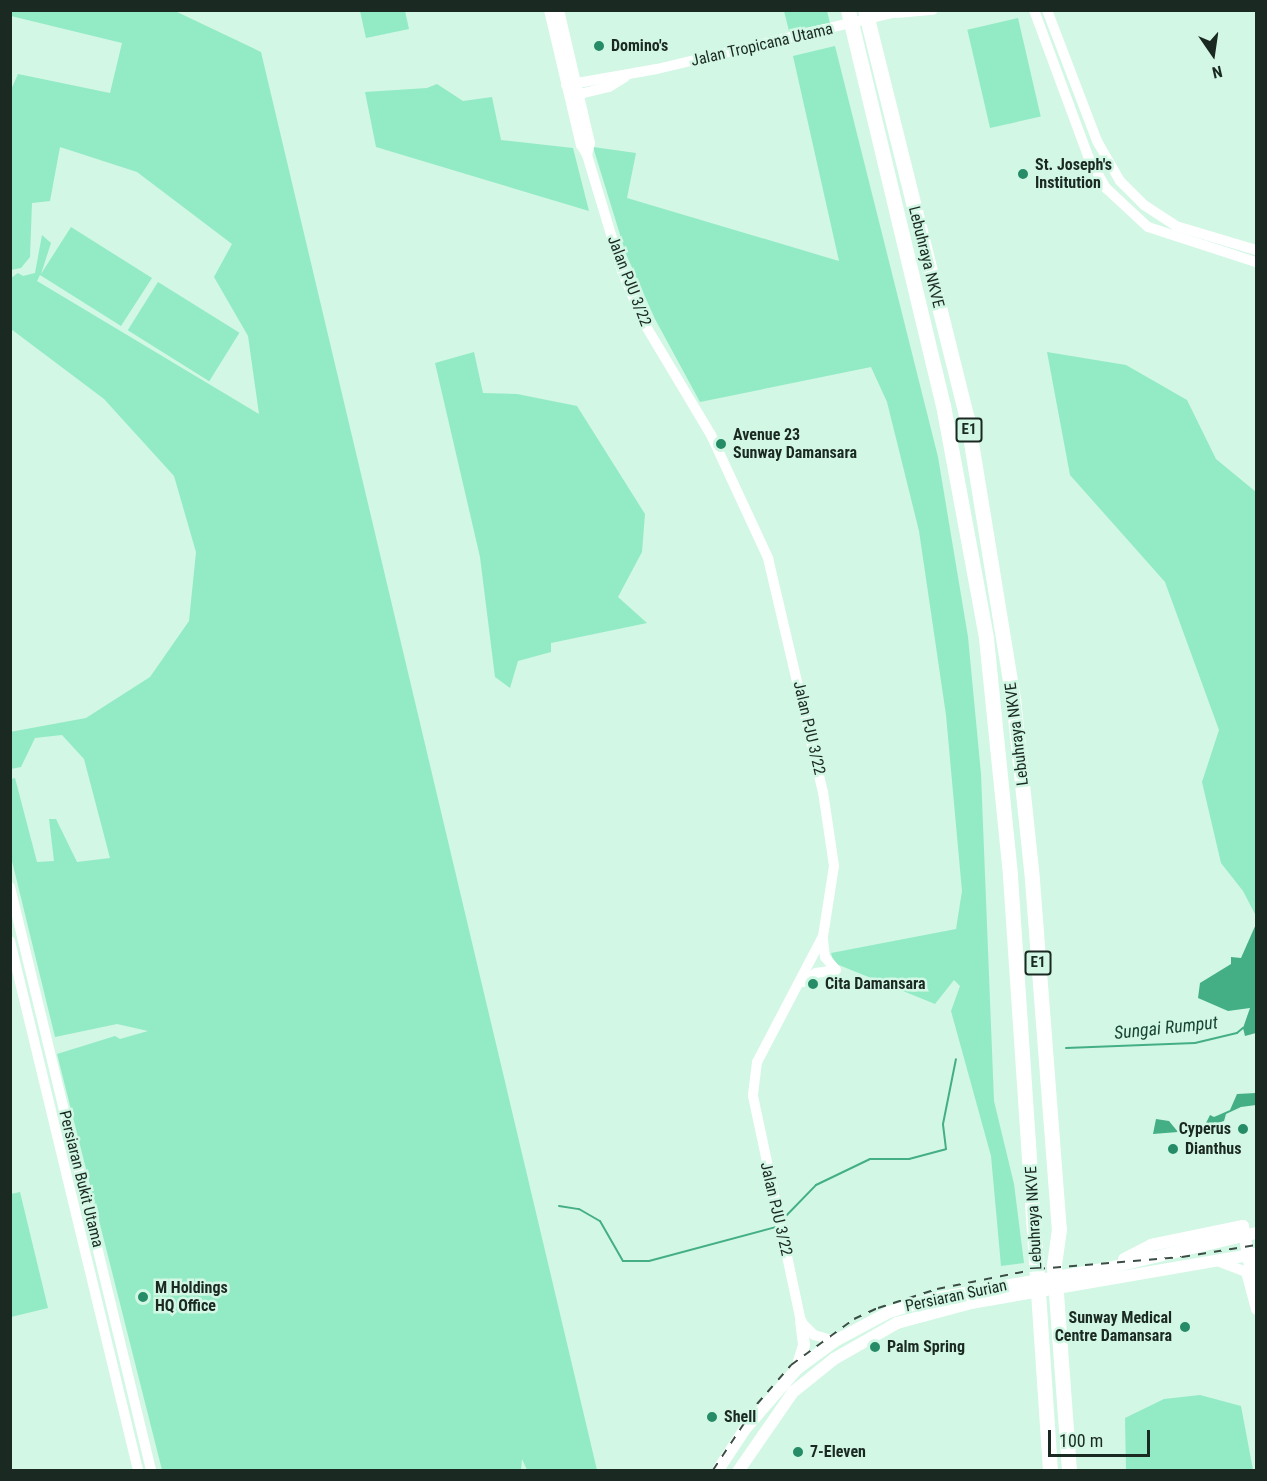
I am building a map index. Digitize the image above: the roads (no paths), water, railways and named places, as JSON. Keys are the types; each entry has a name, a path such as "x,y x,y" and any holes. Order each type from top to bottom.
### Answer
{"highway":[{"name":"Lebuhraya NKVE","path":"848,10 943,405 986,638 1010,876 1050,1470"},
{"name":"Lebuhraya NKVE","path":"866,10 967,418 1013,698 1059,1229 1054,1266 1069,1470"}],"main road":[{"path":"1110,1270 1151,1245 1243,1226 1257,1301"},
{"name":"Persiaran Surian","path":"718,1470 745,1429 797,1369 831,1344 889,1312 1110,1270 1257,1233"},
{"name":"Persiaran Surian","path":"1110,1270 1216,1261 1257,1254"},
{"name":"Persiaran Surian","path":"739,1470 793,1392 834,1359 897,1323 971,1297"},
{"path":"797,1369 804,1344 801,1322"},
{"path":"730,1470 768,1413 831,1344"},
{"path":"745,1470 750,1453"}],"street":[{"name":"Jalan PJU 3/22","path":"549,10 573,90"},
{"name":"Jalan PJU 3/22","path":"559,10 581,145 587,155 622,272 644,323 711,435 768,558 829,827 833,876 823,936 801,984 764,1048 753,1088 801,1322"},
{"name":"Jalan Tropicana Utama","path":"573,90 609,87 627,76 901,12 933,10"},
{"path":"1034,10 1088,156 1106,188 1148,227 1257,262"},
{"path":"1047,10 1098,141 1120,181 1144,205 1176,226 1257,250"},
{"name":"Persiaran Bukit Utama","path":"10,887 151,1470"},
{"path":"801,984 816,973 836,970 825,957 823,936"},
{"name":"Persiaran Bukit Utama","path":"10,941 138,1470"},
{"path":"1216,1261 1253,1274 1257,1310"},
{"path":"801,1322 814,1335 831,1344"}],"waterway":[{"name":"Sungai Rumput","path":"1066,1048 1195,1043 1237,1033 1243,1028"},
{"name":"Sungai Rumput","path":"782,1220 816,1185 870,1159 909,1159 946,1149 943,1124 956,1059"},
{"path":"559,1206 579,1209 600,1221 623,1261 649,1261 776,1227"}],"railway":[{"path":"713,1470 757,1404 791,1365 854,1319 878,1308 937,1289 1037,1269 1182,1257 1256,1245"}],"place":[{"name":"Domino's","path":"599,46"},
{"name":"St. Joseph's Institution","path":"1023,174"},
{"name":"Avenue 23 Sunway Damansara","path":"721,444"},
{"name":"Cita Damansara","path":"813,984"},
{"name":"Cyperus","path":"1243,1129"},
{"name":"Dianthus","path":"1173,1149"},
{"name":"M Holdings HQ Office","path":"143,1297"},
{"name":"Sunway Medical Centre Damansara","path":"1185,1327"},
{"name":"Palm Spring","path":"875,1347"},
{"name":"Shell","path":"712,1417"},
{"name":"7-Eleven","path":"798,1452"}]}
